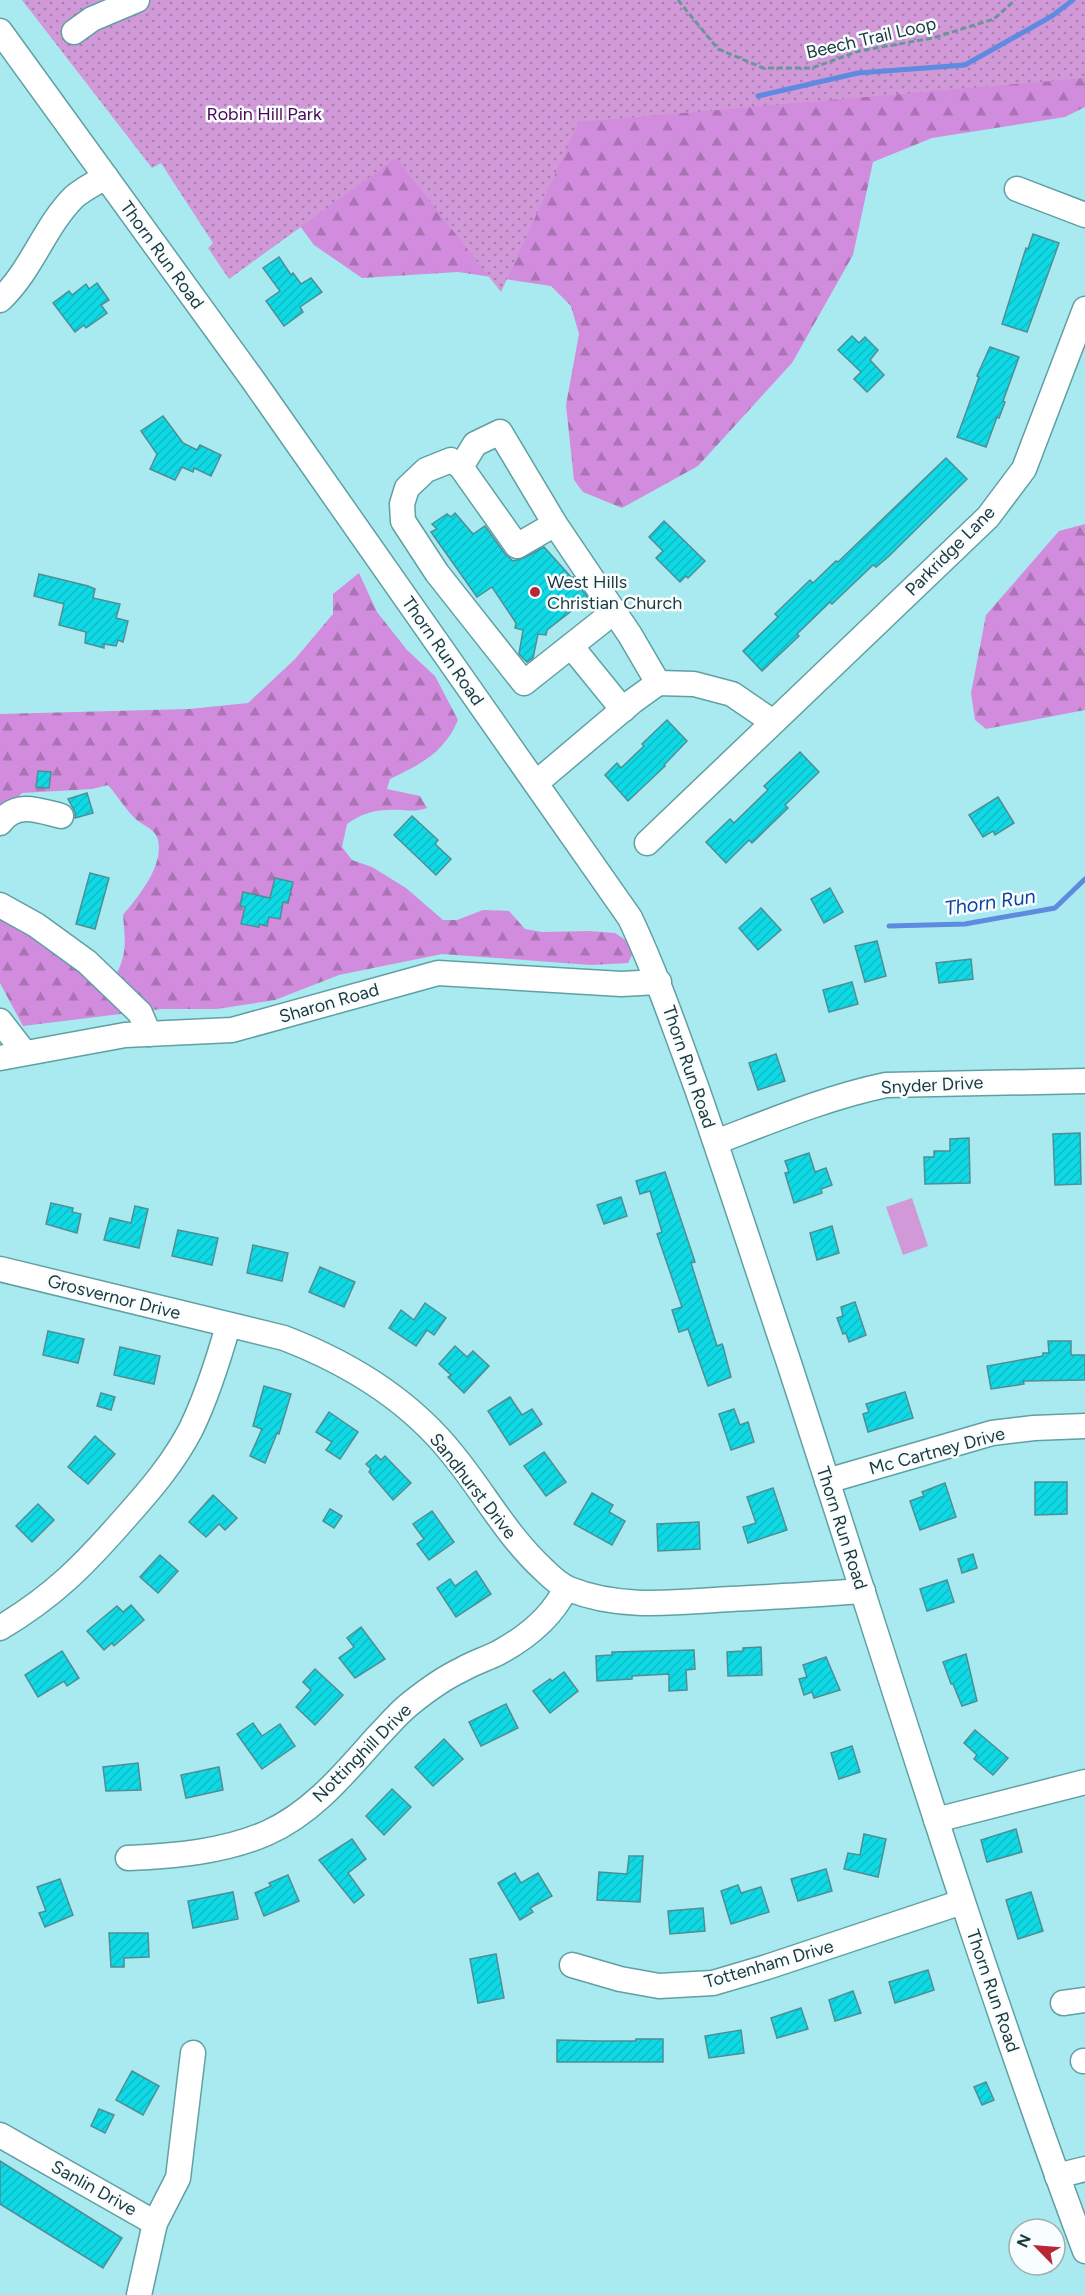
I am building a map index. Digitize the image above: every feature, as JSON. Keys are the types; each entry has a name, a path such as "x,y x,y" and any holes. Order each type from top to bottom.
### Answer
{"street":[{"path":"74,32 92,19 137,0"},
{"name":"Thorn Run Road","path":"0,31 253,380 630,918 659,981 716,1142 962,1902 1085,2251"},
{"path":"0,300 27,269 65,207 84,190 106,177"},
{"path":"1017,189 1085,215"},
{"name":"Parkridge Lane","path":"647,843 988,517 1024,469 1084,315"},
{"path":"461,467 475,444 500,432 555,524 615,611 658,683"},
{"path":"555,524 517,546 461,467 452,460 426,470 407,488 402,504 403,521 453,592 524,683 615,611"},
{"path":"571,646 623,710"},
{"path":"536,783 658,683 694,684 732,694 773,722"},
{"path":"0,823 16,809 28,808 61,816"},
{"path":"0,905 36,925 87,962 140,1013 149,1034"},
{"name":"Sharon Road","path":"0,1058 125,1035 232,1030 438,972 621,984 659,981"},
{"path":"0,1021 24,1052"},
{"name":"Snyder Drive","path":"716,1142 809,1108 886,1085 1085,1081"},
{"name":"Grosvernor Drive","path":"0,1269 228,1326"},
{"path":"0,1628 38,1604 65,1583 103,1544 163,1474 191,1427 204,1399 228,1326"},
{"name":"Sandhurst Drive","path":"228,1326 284,1338 316,1351 346,1366 387,1392 437,1436 520,1547 566,1588 585,1595 619,1602 657,1604 863,1591"},
{"name":"Mc Cartney Drive","path":"827,1481 992,1433 1034,1428 1085,1426"},
{"name":"Nottinghill Drive","path":"128,1858 179,1854 224,1846 266,1833 285,1823 317,1800 392,1719 411,1703 460,1670 499,1652 538,1624 559,1602 566,1588"},
{"path":"936,1820 1085,1782"},
{"name":"Tottenham Drive","path":"572,1965 620,1979 659,1986 713,1983 962,1902"},
{"path":"155,2223 178,2178 192,2053"},
{"name":"Sanlin Drive","path":"0,2135 155,2223 139,2295"},
{"path":"1057,2175 1085,2169"}],"path":[{"name":"Beech Trail Loop","path":"678,0 718,49 762,68 812,68 859,51 933,38 994,19 1015,0"}],"green space":[{"name":"Robin Hill Park","path":"22,0 1085,0 1085,78 579,122 501,292 396,158 229,279 208,248 213,243 161,163 152,168"},
{"path":"1085,0 1085,107 1065,117 932,138 873,162 853,255 792,363 698,466 622,508 583,492 574,480 566,405 579,334 571,306 551,286 458,272 362,278 314,245 297,222 300,114"},
{"path":"1085,524 1085,710 986,729 975,720 971,693 986,615 1059,531"},
{"path":"359,573 377,612 407,650 435,676 458,720 439,749 412,768 390,779 387,789 420,796 427,808 413,811 382,810 361,816 347,824 342,847 352,860 372,867 406,888 443,920 457,920 483,910 509,911 525,929 542,932 615,933 627,941 633,953 628,963 591,965 442,954 339,975 275,1000 217,1009 161,1009 23,1026 0,983 0,912 114,978 124,955 123,915 154,870 159,850 155,833 134,818 108,785 92,789 22,793 0,816 0,714 189,709 248,703 295,659 333,614 333,594"},
{"path":"912,1198 928,1246 903,1255 886,1207"}],"building":[{"path":"1033,234 1059,243 1027,332 1002,324 1026,248 1028,249"},
{"path":"279,257 291,275 293,273 301,284 311,278 322,292 300,307 303,312 284,326 266,301 280,291 263,268"},
{"path":"97,283 109,300 101,305 107,313 86,328 84,325 75,332 53,303 69,291 72,295 86,284 89,289"},
{"path":"852,336 859,343 865,337 878,350 870,360 884,375 867,392 854,379 861,372 838,350"},
{"path":"990,347 1019,357 1003,401 1005,402 986,447 957,437 979,377 977,376"},
{"path":"163,416 183,443 197,450 200,445 221,455 211,476 194,468 193,472 182,467 175,480 150,469 157,454 141,431"},
{"path":"946,458 967,479 888,557 876,567 873,565 832,604 830,602 762,671 743,651 778,617 775,614 810,580 813,583 836,561 838,562"},
{"path":"455,513 473,534 485,526 505,554 513,561 544,547 573,577 588,598 547,630 546,635 538,634 533,658 527,662 519,654 523,630 515,628 516,623 492,587 477,597 431,532 437,529 432,524 447,514 451,517"},
{"path":"664,521 705,561 688,578 686,576 680,582 656,558 663,551 649,537"},
{"path":"39,574 88,586 95,589 93,598 120,604 116,618 128,621 123,642 118,640 116,646 104,644 104,648 85,643 86,632 59,625 64,604 34,596"},
{"path":"667,720 687,741 665,766 628,801 605,775 617,763 621,768"},
{"path":"800,752 819,772 785,805 788,808 752,843 749,840 726,863 706,842 730,819 734,823 768,790 764,786"},
{"path":"38,771 51,772 49,788 36,787"},
{"path":"87,793 93,813 75,818 75,812 68,799"},
{"path":"998,797 1014,823 995,835 993,831 983,837 969,815"},
{"path":"412,816 438,840 435,844 451,859 436,875 394,835"},
{"path":"90,873 109,878 95,929 76,924"},
{"path":"275,878 293,882 288,903 283,902 280,919 269,917 267,926 241,924 245,907 240,906 243,892 270,898"},
{"path":"830,888 843,912 824,923 811,899"},
{"path":"761,908 781,930 758,950 739,928"},
{"path":"877,941 886,976 865,982 855,946"},
{"path":"971,959 973,979 939,983 936,963"},
{"path":"852,982 858,1004 829,1012 823,990"},
{"path":"776,1054 785,1081 758,1090 749,1063"},
{"path":"1080,1133 1081,1184 1055,1185 1053,1134"},
{"path":"969,1138 970,1183 925,1184 924,1157 934,1157 934,1151 950,1151 950,1139"},
{"path":"809,1153 815,1172 826,1168 832,1185 821,1189 822,1193 794,1203 785,1173 789,1172 785,1161"},
{"path":"665,1172 695,1262 691,1263 717,1346 722,1344 723,1346 731,1377 708,1386 688,1329 679,1332 672,1310 682,1307 657,1234 662,1232 650,1191 640,1194 636,1181"},
{"path":"621,1197 627,1216 604,1224 597,1205"},
{"path":"51,1203 73,1208 72,1212 81,1214 77,1233 46,1224"},
{"path":"135,1206 148,1209 139,1248 104,1240 110,1218 131,1223"},
{"path":"832,1226 839,1253 817,1260 810,1233"},
{"path":"178,1230 218,1238 212,1265 172,1256"},
{"path":"253,1245 288,1253 282,1281 247,1273"},
{"path":"320,1267 355,1282 344,1307 309,1292"},
{"path":"855,1302 866,1335 849,1342 837,1318 843,1316 841,1307"},
{"path":"425,1303 446,1318 434,1335 427,1330 416,1346 389,1328 401,1310 414,1320"},
{"path":"48,1331 84,1339 78,1363 43,1355"},
{"path":"1048,1341 1071,1341 1071,1355 1085,1355 1085,1380 1023,1381 1024,1384 991,1389 987,1366 1043,1356 1043,1353 1049,1353"},
{"path":"455,1346 467,1357 473,1351 489,1366 464,1393 448,1377 451,1375 439,1364"},
{"path":"120,1347 160,1356 154,1384 114,1375"},
{"path":"264,1386 291,1394 279,1434 277,1433 265,1463 250,1456 262,1429 253,1426"},
{"path":"905,1392 913,1418 868,1432 863,1414 869,1412 866,1404"},
{"path":"101,1393 115,1397 111,1410 97,1406"},
{"path":"510,1397 522,1415 532,1409 542,1424 510,1445 488,1411"},
{"path":"734,1409 740,1425 748,1422 754,1442 731,1450 719,1414"},
{"path":"329,1412 358,1432 340,1459 326,1450 332,1442 316,1432"},
{"path":"95,1436 115,1454 88,1484 68,1467"},
{"path":"544,1452 566,1482 546,1496 524,1466"},
{"path":"376,1455 381,1460 385,1456 411,1483 393,1500 369,1472 371,1469 366,1464"},
{"path":"1035,1482 1067,1482 1067,1514 1035,1515"},
{"path":"945,1483 956,1517 920,1530 910,1501 924,1496 922,1492"},
{"path":"773,1488 787,1530 748,1543 743,1527 756,1523 747,1497"},
{"path":"592,1493 613,1505 609,1512 625,1521 612,1545 574,1524"},
{"path":"213,1495 237,1518 225,1530 219,1524 206,1537 189,1522"},
{"path":"38,1504 54,1520 32,1542 16,1526"},
{"path":"330,1509 342,1516 334,1528 323,1521"},
{"path":"432,1511 454,1542 429,1560 417,1544 424,1539 413,1524"},
{"path":"699,1522 700,1549 658,1551 657,1524"},
{"path":"973,1554 977,1568 962,1573 958,1559"},
{"path":"160,1555 178,1571 158,1593 140,1577"},
{"path":"476,1571 491,1594 456,1617 437,1588 450,1579 455,1586"},
{"path":"947,1580 954,1602 927,1611 920,1589"},
{"path":"131,1605 144,1620 114,1646 112,1643 104,1650 87,1631 117,1606 123,1612"},
{"path":"361,1627 385,1659 355,1678 339,1658 354,1647 347,1638"},
{"path":"761,1647 762,1675 728,1676 727,1652"},
{"path":"694,1650 695,1669 686,1670 687,1690 669,1691 669,1674 597,1681 596,1656 612,1655 612,1652"},
{"path":"62,1651 79,1678 67,1686 64,1681 38,1697 25,1675"},
{"path":"966,1654 977,1701 962,1706 943,1662"},
{"path":"826,1657 840,1690 814,1698 812,1692 804,1695 799,1679 807,1677 803,1665"},
{"path":"315,1669 343,1695 315,1725 296,1707 311,1690 303,1682"},
{"path":"564,1672 578,1691 550,1713 533,1691"},
{"path":"506,1704 518,1728 481,1746 469,1722"},
{"path":"253,1723 262,1736 280,1724 295,1746 262,1769 237,1734"},
{"path":"975,1730 1008,1758 993,1775 974,1759 977,1755 964,1743"},
{"path":"444,1739 463,1759 433,1786 415,1767"},
{"path":"852,1746 860,1772 839,1779 831,1753"},
{"path":"138,1763 141,1790 106,1791 103,1767"},
{"path":"219,1767 223,1790 186,1798 181,1775"},
{"path":"392,1789 411,1807 384,1835 366,1816"},
{"path":"1016,1829 1022,1852 987,1862 981,1840"},
{"path":"864,1834 886,1839 878,1877 844,1869 848,1853 860,1855"},
{"path":"352,1839 366,1859 348,1873 364,1895 354,1903 319,1860"},
{"path":"629,1856 643,1856 640,1902 597,1900 599,1872 627,1874"},
{"path":"826,1869 832,1891 798,1901 791,1879"},
{"path":"515,1873 521,1883 538,1873 552,1896 530,1908 533,1912 520,1920 498,1883"},
{"path":"288,1875 299,1901 264,1916 255,1893 271,1886 269,1883"},
{"path":"60,1879 73,1915 45,1927 39,1913 46,1911 37,1887"},
{"path":"738,1885 741,1893 761,1887 769,1912 731,1924 721,1891"},
{"path":"233,1892 238,1919 193,1928 188,1901"},
{"path":"1031,1892 1043,1931 1018,1939 1006,1900"},
{"path":"703,1908 705,1931 670,1934 668,1911"},
{"path":"109,1933 148,1933 149,1957 124,1958 124,1967 111,1967"},
{"path":"496,1954 504,1998 478,2003 470,1959"},
{"path":"928,1970 934,1990 895,2003 889,1982"},
{"path":"853,1991 861,2013 835,2021 829,2000"},
{"path":"801,2008 808,2029 777,2038 771,2018"},
{"path":"741,2030 744,2053 709,2058 705,2036"},
{"path":"636,2039 663,2039 663,2062 557,2062 557,2040 636,2041"},
{"path":"132,2071 159,2086 143,2115 116,2100"},
{"path":"986,2082 994,2100 982,2105 974,2087"},
{"path":"99,2109 114,2115 105,2133 91,2126"},
{"path":"0,2161 122,2238 103,2268 0,2204"}],"waterway":[{"path":"758,96 858,73 965,65 1052,16 1073,0"},
{"name":"Thorn Run","path":"889,926 965,924 1055,908 1085,879"}],"place":[{"name":"West Hills Christian Church","path":"535,592"}]}
